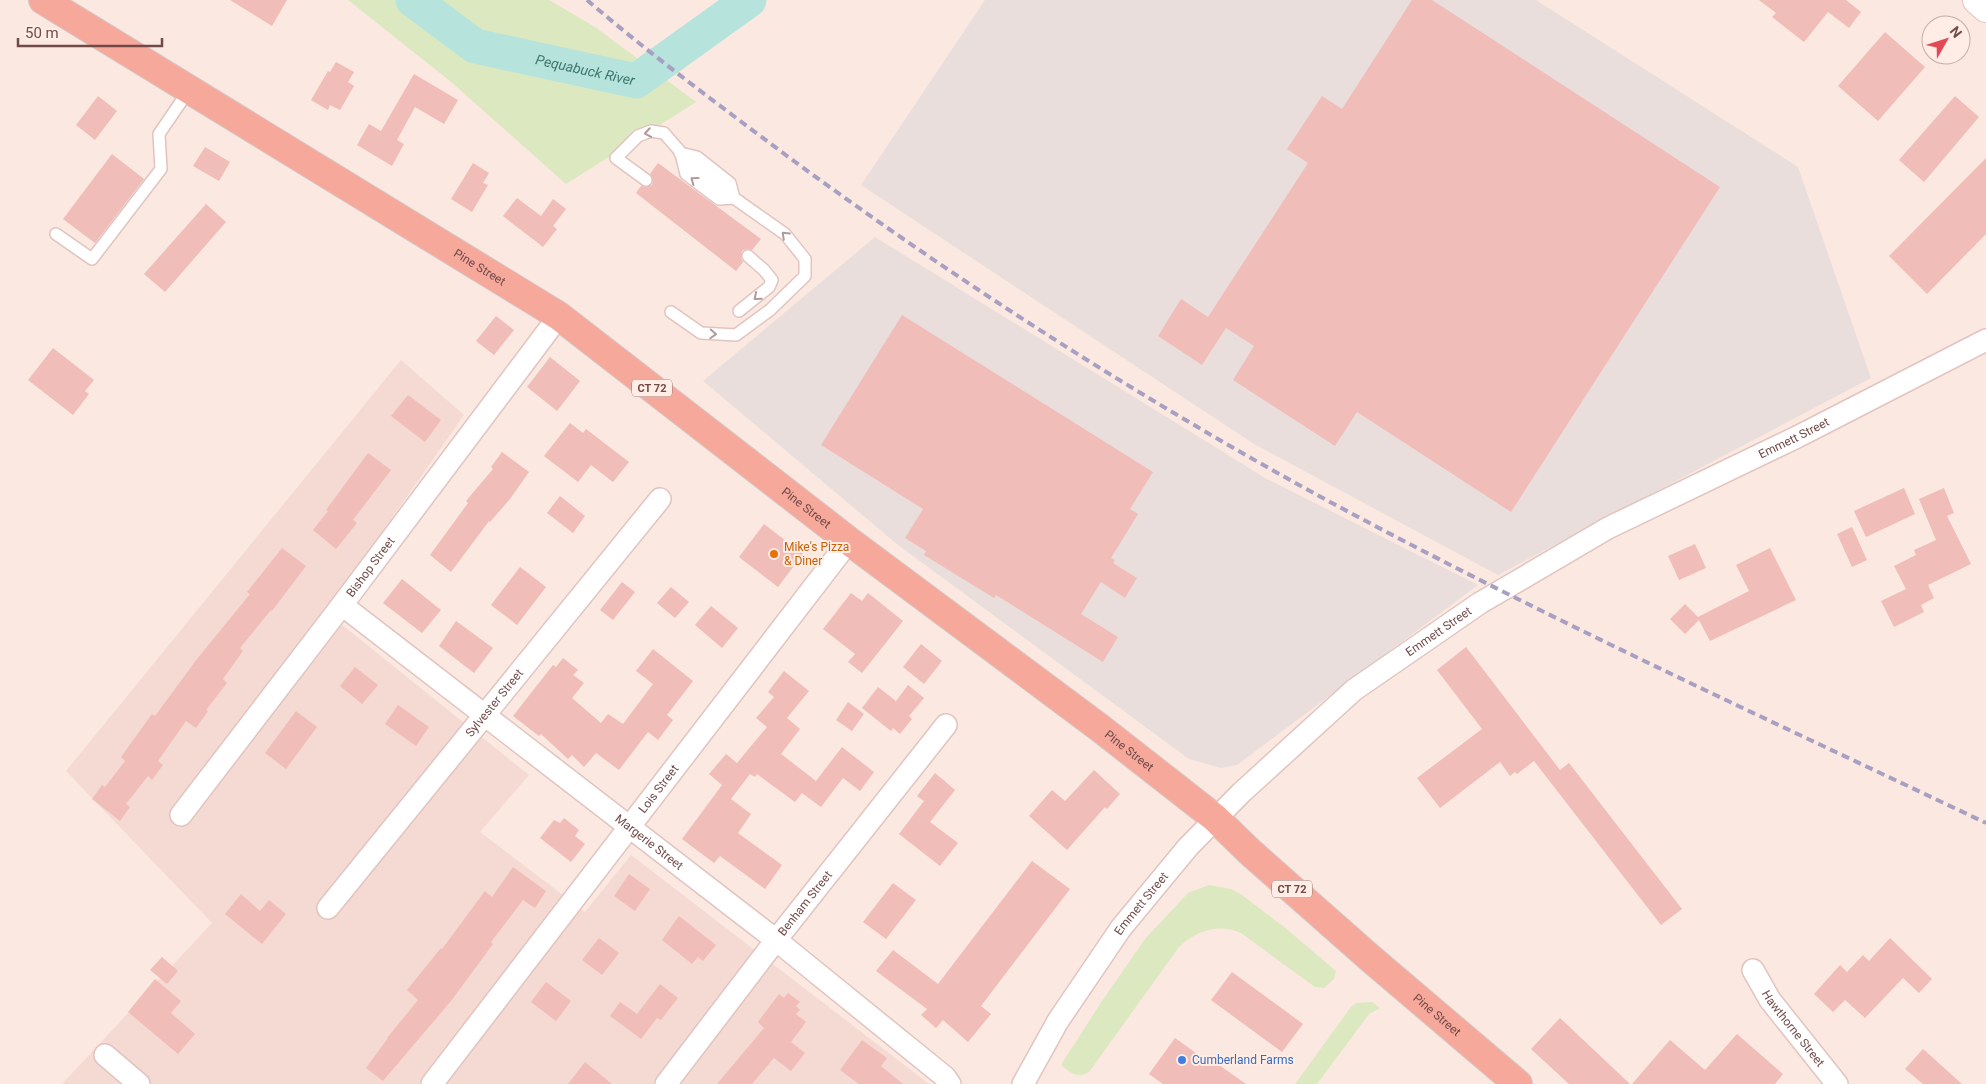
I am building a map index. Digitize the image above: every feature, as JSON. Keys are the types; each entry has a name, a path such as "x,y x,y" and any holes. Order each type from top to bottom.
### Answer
{"highway":[{"name":"Pine Street","path":"49,2 558,316 849,541 1100,728 1215,818 1250,852 1370,958 1518,1084"}],"main road":[{"path":"1977,0 1986,8"}],"street":[{"name":"Bishop Street","path":"181,815 342,605 558,316"},
{"name":"Emmett Street","path":"1023,1084 1058,1021 1121,928 1188,847 1215,818 1354,690 1480,604 1608,528 1797,436 1986,340"},
{"name":"Sylvester Street","path":"328,908 660,499"},
{"name":"Lois Street","path":"432,1084 849,541"},
{"name":"Margerie Street","path":"342,605 776,940 945,1077 950,1084"},
{"name":"Benham Street","path":"666,1084 776,940 946,725"},
{"name":"Hawthorne Street","path":"1753,970 1770,1000 1836,1084"},
{"path":"105,1055 139,1084"}],"lane":[{"path":"56,234 92,259 162,169 159,134 189,90"},
{"path":"646,180 616,158 638,136 651,131 664,133 680,153 686,174 719,199 734,198 785,234 805,259 805,276 770,310 736,335 701,333 671,312"},
{"path":"680,153 697,157 730,183 734,198"},
{"path":"739,311 770,287 772,280 748,256"}],"shaded area":[{"path":"985,0 1536,0 1798,167 1871,378 1498,575 1254,444 861,185"},
{"path":"875,237 1267,479 1478,585 1237,765 1221,768 1189,759 898,545 703,381"},
{"path":"401,360 464,415 326,612 529,775 480,832 585,912 631,855 929,1084 62,1084 212,923 66,771"}],"green space":[{"path":"348,0 549,0 595,27 696,102 566,184 450,81"},
{"path":"1209,885 1231,889 1242,895 1283,926 1336,971 1334,979 1324,988 1315,987 1241,933 1224,929 1208,930 1186,941 1179,947 1089,1072 1081,1075 1074,1074 1061,1065 1145,939 1188,893"},
{"path":"1372,1002 1380,1008 1369,1014 1317,1084 1295,1084 1351,1007 1357,1003"}],"building":[{"path":"230,0 287,0 272,26"},
{"path":"1412,0 1432,0 1720,187 1511,512 1357,412 1335,446 1233,380 1254,346 1226,328 1202,365 1158,336 1181,299 1208,317 1308,163 1287,149 1322,96 1342,109"},
{"path":"1759,0 1846,0 1861,12 1849,28 1828,12 1804,42 1772,17 1776,13"},
{"path":"1885,32 1925,67 1878,121 1838,86"},
{"path":"336,62 354,72 348,82 354,86 340,110 330,105 328,110 311,100 328,71 330,72"},
{"path":"414,74 458,100 444,124 415,107 397,140 404,144 392,166 357,145 369,124 381,131"},
{"path":"98,96 117,111 95,140 76,125"},
{"path":"1955,96 1979,117 1924,182 1899,160"},
{"path":"205,147 230,162 219,181 193,166"},
{"path":"112,154 144,179 95,243 63,219"},
{"path":"1986,158 1986,234 1927,294 1889,256"},
{"path":"473,163 489,173 483,183 488,185 472,212 451,199"},
{"path":"658,163 761,239 752,250 746,249 742,251 741,258 743,262 736,271 636,193 641,186 652,185 653,180 650,174"},
{"path":"517,198 541,216 553,199 566,209 553,226 557,229 543,247 503,216"},
{"path":"206,204 226,222 165,292 144,274"},
{"path":"902,315 1153,472 1130,509 1138,514 1111,558 1115,560 1113,563 1137,578 1125,598 1101,582 1081,614 1118,637 1103,662 996,595 994,598 924,555 926,551 905,538 923,509 821,445"},
{"path":"496,316 514,330 494,355 476,341"},
{"path":"53,348 94,380 85,391 89,394 73,415 28,380"},
{"path":"550,357 580,381 557,411 527,387"},
{"path":"408,395 441,420 425,442 391,416"},
{"path":"570,423 583,433 586,429 629,462 613,482 591,465 578,482 544,456"},
{"path":"502,452 529,472 510,499 489,521 451,572 430,555 468,503 466,501 493,469 491,467"},
{"path":"368,453 391,470 353,520 357,523 336,549 313,530"},
{"path":"1904,488 1915,514 1866,537 1854,511"},
{"path":"1944,488 1954,513 1947,516 1971,564 1928,585 1934,598 1921,605 1924,612 1894,627 1881,601 1906,589 1894,566 1916,555 1914,550 1936,540 1919,499"},
{"path":"560,496 585,516 573,533 547,513"},
{"path":"764,524 803,554 778,587 739,557"},
{"path":"1852,527 1867,560 1852,567 1837,534"},
{"path":"1695,544 1706,568 1679,580 1668,556"},
{"path":"282,548 306,566 272,611 240,648 243,651 223,679 227,683 206,710 208,711 196,728 186,721 158,761 163,765 152,780 148,776 126,804 130,807 120,821 92,799 102,785 105,787 125,761 121,757 152,714 155,716 197,659 250,594 247,592"},
{"path":"1770,548 1796,600 1710,641 1699,620 1685,634 1670,619 1685,604 1698,617 1749,591 1736,565"},
{"path":"520,567 546,587 517,625 491,605"},
{"path":"402,579 441,610 422,633 383,603"},
{"path":"622,582 635,592 613,620 600,610"},
{"path":"671,587 689,602 675,618 657,603"},
{"path":"851,593 862,601 868,593 903,621 862,673 848,662 855,654 823,629"},
{"path":"711,606 738,628 722,648 695,625"},
{"path":"456,621 493,648 474,673 439,646"},
{"path":"921,644 942,661 924,684 903,667"},
{"path":"1466,647 1560,770 1569,763 1682,909 1661,925 1534,761 1517,774 1515,772 1510,776 1500,762 1440,808 1417,778 1482,729 1437,670"},
{"path":"653,649 693,681 667,715 673,720 658,740 648,732 619,770 596,753 584,767 572,755 568,759 541,734 539,736 513,716 553,665 556,667 563,658 578,670 573,675 584,683 572,698 601,723 608,714 623,724 653,684 636,671"},
{"path":"355,667 378,685 362,704 340,686"},
{"path":"784,671 809,691 787,718 800,729 781,754 816,781 842,747 874,772 860,791 843,778 821,807 802,793 795,802 757,774 755,777 750,774 731,799 751,814 738,833 782,865 765,889 720,856 714,863 682,839 722,785 709,774 726,754 737,763 767,727 756,718 774,697 768,692"},
{"path":"908,685 924,698 909,716 912,719 900,734 893,728 891,731 862,708 878,687 896,701"},
{"path":"848,702 864,714 852,731 836,720"},
{"path":"398,705 429,727 416,746 385,724"},
{"path":"296,711 317,727 286,769 265,753"},
{"path":"1094,770 1120,794 1107,809 1105,807 1067,850 1029,816 1052,790 1065,801"},
{"path":"935,773 955,790 930,822 958,843 940,866 899,834 924,801 917,796"},
{"path":"564,818 579,830 575,836 585,844 571,862 540,838 554,820 560,823"},
{"path":"1032,861 1070,889 981,1006 991,1014 968,1042 943,1020 936,1028 921,1015 927,1009 876,971 893,950 938,984"},
{"path":"513,867 546,891 535,908 523,900 491,942 493,944 451,1001 383,1081 366,1068 387,1038 418,1000 407,990 442,949 485,891 492,897"},
{"path":"629,874 650,889 635,911 614,896"},
{"path":"893,883 916,900 886,939 863,922"},
{"path":"241,894 260,911 269,900 286,914 262,944 225,914"},
{"path":"679,916 716,945 703,961 698,957 692,964 662,940"},
{"path":"599,938 619,953 602,975 582,960"},
{"path":"1890,938 1932,979 1919,993 1903,978 1865,1018 1845,1000 1833,1012 1814,994 1840,965 1847,972 1863,955 1869,961"},
{"path":"162,957 178,971 167,984 150,970"},
{"name":"Cumberland Farms","path":"1232,972 1303,1024 1282,1052 1211,1000"},
{"path":"155,979 181,1001 171,1013 195,1034 178,1054 128,1012"},
{"path":"546,982 571,1001 556,1021 531,1002"},
{"path":"660,984 678,998 661,1020 657,1018 641,1039 610,1016 620,1002 637,1014"},
{"path":"788,993 800,1002 796,1006 800,1010 796,1014 806,1022 791,1042 805,1053 791,1071 774,1058 752,1084 717,1084 764,1028 758,1022 779,994 784,998"},
{"path":"1560,1018 1630,1084 1569,1084 1531,1049"},
{"path":"1737,1034 1783,1074 1775,1084 1632,1084 1670,1040 1705,1070"},
{"name":"Cumberland Farms","path":"1175,1038 1207,1061 1209,1058 1246,1084 1163,1084 1149,1074"},
{"path":"862,1040 887,1058 881,1066 903,1084 859,1084 840,1070"},
{"path":"1923,1049 1962,1084 1923,1084 1905,1069"},
{"path":"585,1062 612,1084 568,1084"}],"waterway":[{"name":"Pequabuck River","path":"413,0 475,46 636,81 749,0"}],"railway":[{"path":"587,0 686,80 852,203 985,294 1191,423 1332,503 1494,587 1657,667 1986,823"}],"place":[{"name":"Mike's Pizza & Diner","path":"774,554"},
{"name":"Cumberland Farms","path":"1182,1060"}]}
